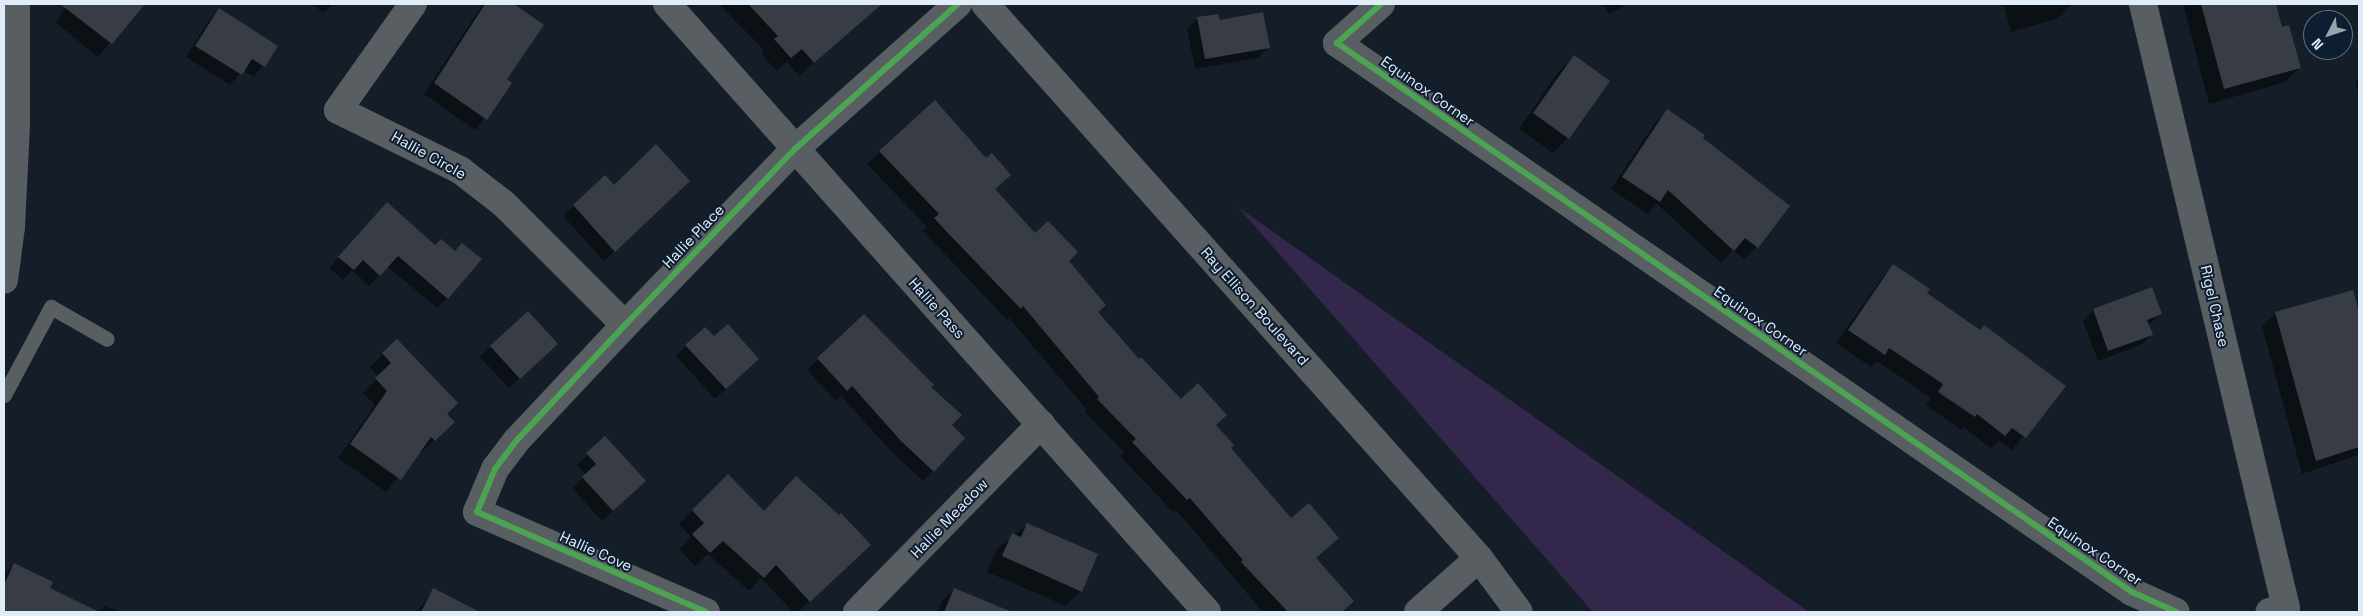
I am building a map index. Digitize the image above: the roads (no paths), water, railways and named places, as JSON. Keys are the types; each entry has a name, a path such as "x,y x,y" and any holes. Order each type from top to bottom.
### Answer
{"street":[{"path":"4,280 11,227 10,123 16,4"},
{"name":"Hallie Circle","path":"413,4 338,110 460,170 504,204 625,325"},
{"name":"Hallie Pass","path":"667,4 1207,612"},
{"name":"Hallie Place","path":"477,512 495,469 517,440 625,325 795,149 958,4"},
{"name":"Ray Ellison Boulevard","path":"985,4 1479,558 1519,612"},
{"name":"Equinox Corner","path":"1381,4 1337,43 2132,592 2176,612"},
{"name":"Rigel Chase","path":"2143,4 2278,610"},
{"name":"Hallie Meadow","path":"857,612 1040,424"},
{"name":"Hallie Cove","path":"477,512 706,612"},
{"path":"1418,612 1479,558"}],"lane":[{"path":"4,395 51,307 107,338"}]}
